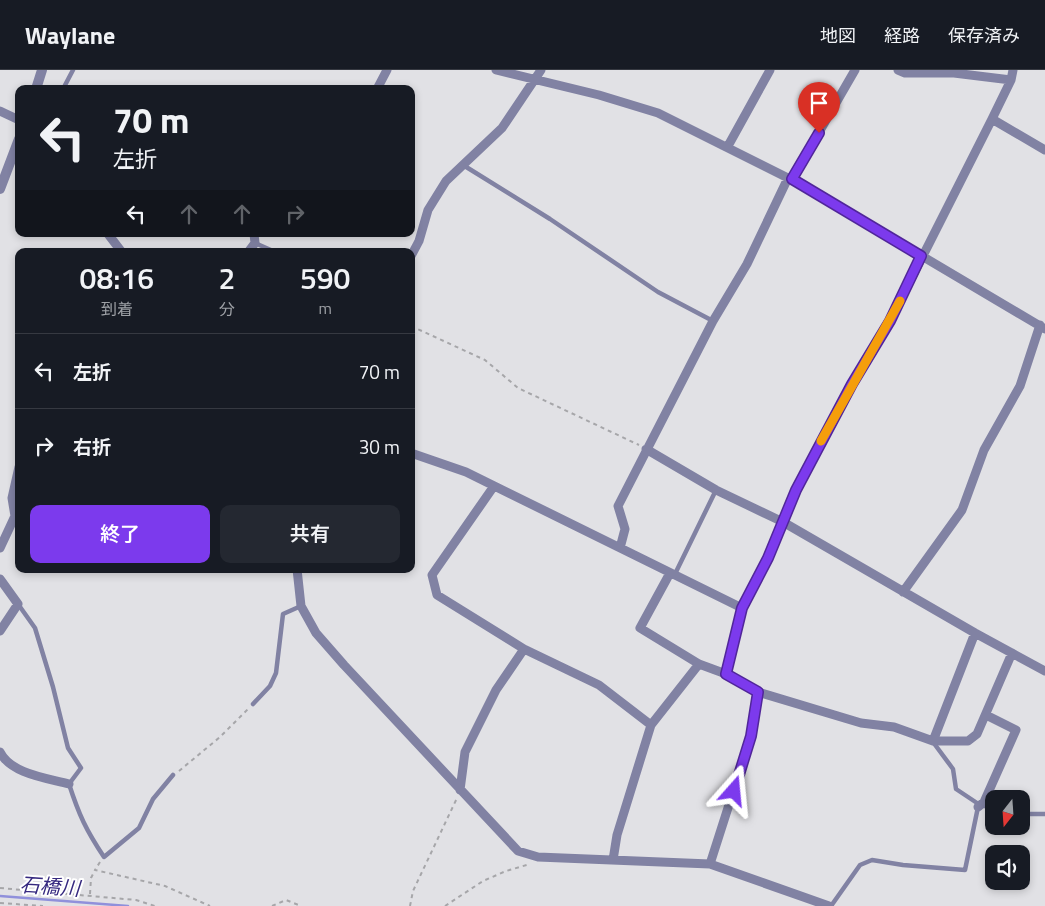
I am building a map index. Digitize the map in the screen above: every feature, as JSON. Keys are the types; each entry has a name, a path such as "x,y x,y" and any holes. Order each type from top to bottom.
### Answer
{"street":[{"path":"37,85 42,70"},
{"path":"379,85 387,70"},
{"path":"496,70 599,95 658,113 790,178 1042,327 1020,386 984,450 962,510 903,592"},
{"path":"415,248 428,210 446,182 502,128 541,70"},
{"path":"728,146 770,70"},
{"path":"620,548 625,530 618,506 646,448 713,321 747,264 790,178 855,70"},
{"path":"898,70 905,73 954,73 1011,80"},
{"path":"726,674 742,608 768,558 796,490 852,384 890,321 921,256 992,119 1011,80 1013,70"},
{"path":"0,111 15,118"},
{"path":"992,119 1045,150"},
{"path":"0,189 15,150"},
{"path":"110,237 119,248"},
{"path":"646,448 716,490 784,522 903,592 1045,671"},
{"path":"415,455 466,472 742,608"},
{"path":"0,548 15,516 12,498 15,484"},
{"path":"494,486 432,575 437,595 524,648 599,685 651,724"},
{"path":"297,573 301,606 316,633 518,851 538,857 710,864 830,906"},
{"path":"672,574 640,628 699,664 726,674 758,692 861,723 894,727 933,741 968,741 977,734 1012,653"},
{"path":"0,579 18,604 0,631"},
{"path":"933,741 975,633"},
{"path":"460,790 465,752 496,690 524,648"},
{"path":"613,860 618,835 651,724 699,664"},
{"path":"710,864 751,736 758,692"},
{"path":"979,806 984,802 1016,730 986,715"},
{"path":"0,752 3,758 24,772 69,784"}],"lane":[{"path":"65,85 73,70"},
{"path":"463,165 550,219 658,292 713,321"},
{"path":"255,238 269,248"},
{"path":"672,574 716,490"},
{"path":"18,604 35,628 53,687 68,748 81,768 69,784 84,827 104,857 139,828 153,799 173,775"},
{"path":"253,704 270,686 276,673 283,614 301,606"},
{"path":"933,741 953,769 956,789 979,806 985,807"},
{"path":"830,906 860,865 872,860 903,865 965,870 979,806"},
{"path":"1030,814 1045,814"}],"path":[{"path":"415,328 485,360 518,388 646,448"},
{"path":"173,775 220,737 253,704"},
{"path":"410,906 413,891 460,790"},
{"path":"90,894 91,878 104,857"},
{"path":"445,906 483,881 506,871 530,864 538,857"},
{"path":"95,870 165,886 210,906"},
{"path":"0,888 90,894 136,900 155,906"},
{"path":"272,906 286,900 301,906"},
{"path":"0,903 43,906"}],"waterway":[{"name":"石橋川","path":"0,896 128,906"}],"slow traffic":[{"path":"821,441 900,301"}],"route":[{"path":"734,791 751,736 758,692 726,674 742,608 768,558 796,490 852,384 890,321 921,256 792,179 819,133"}]}
